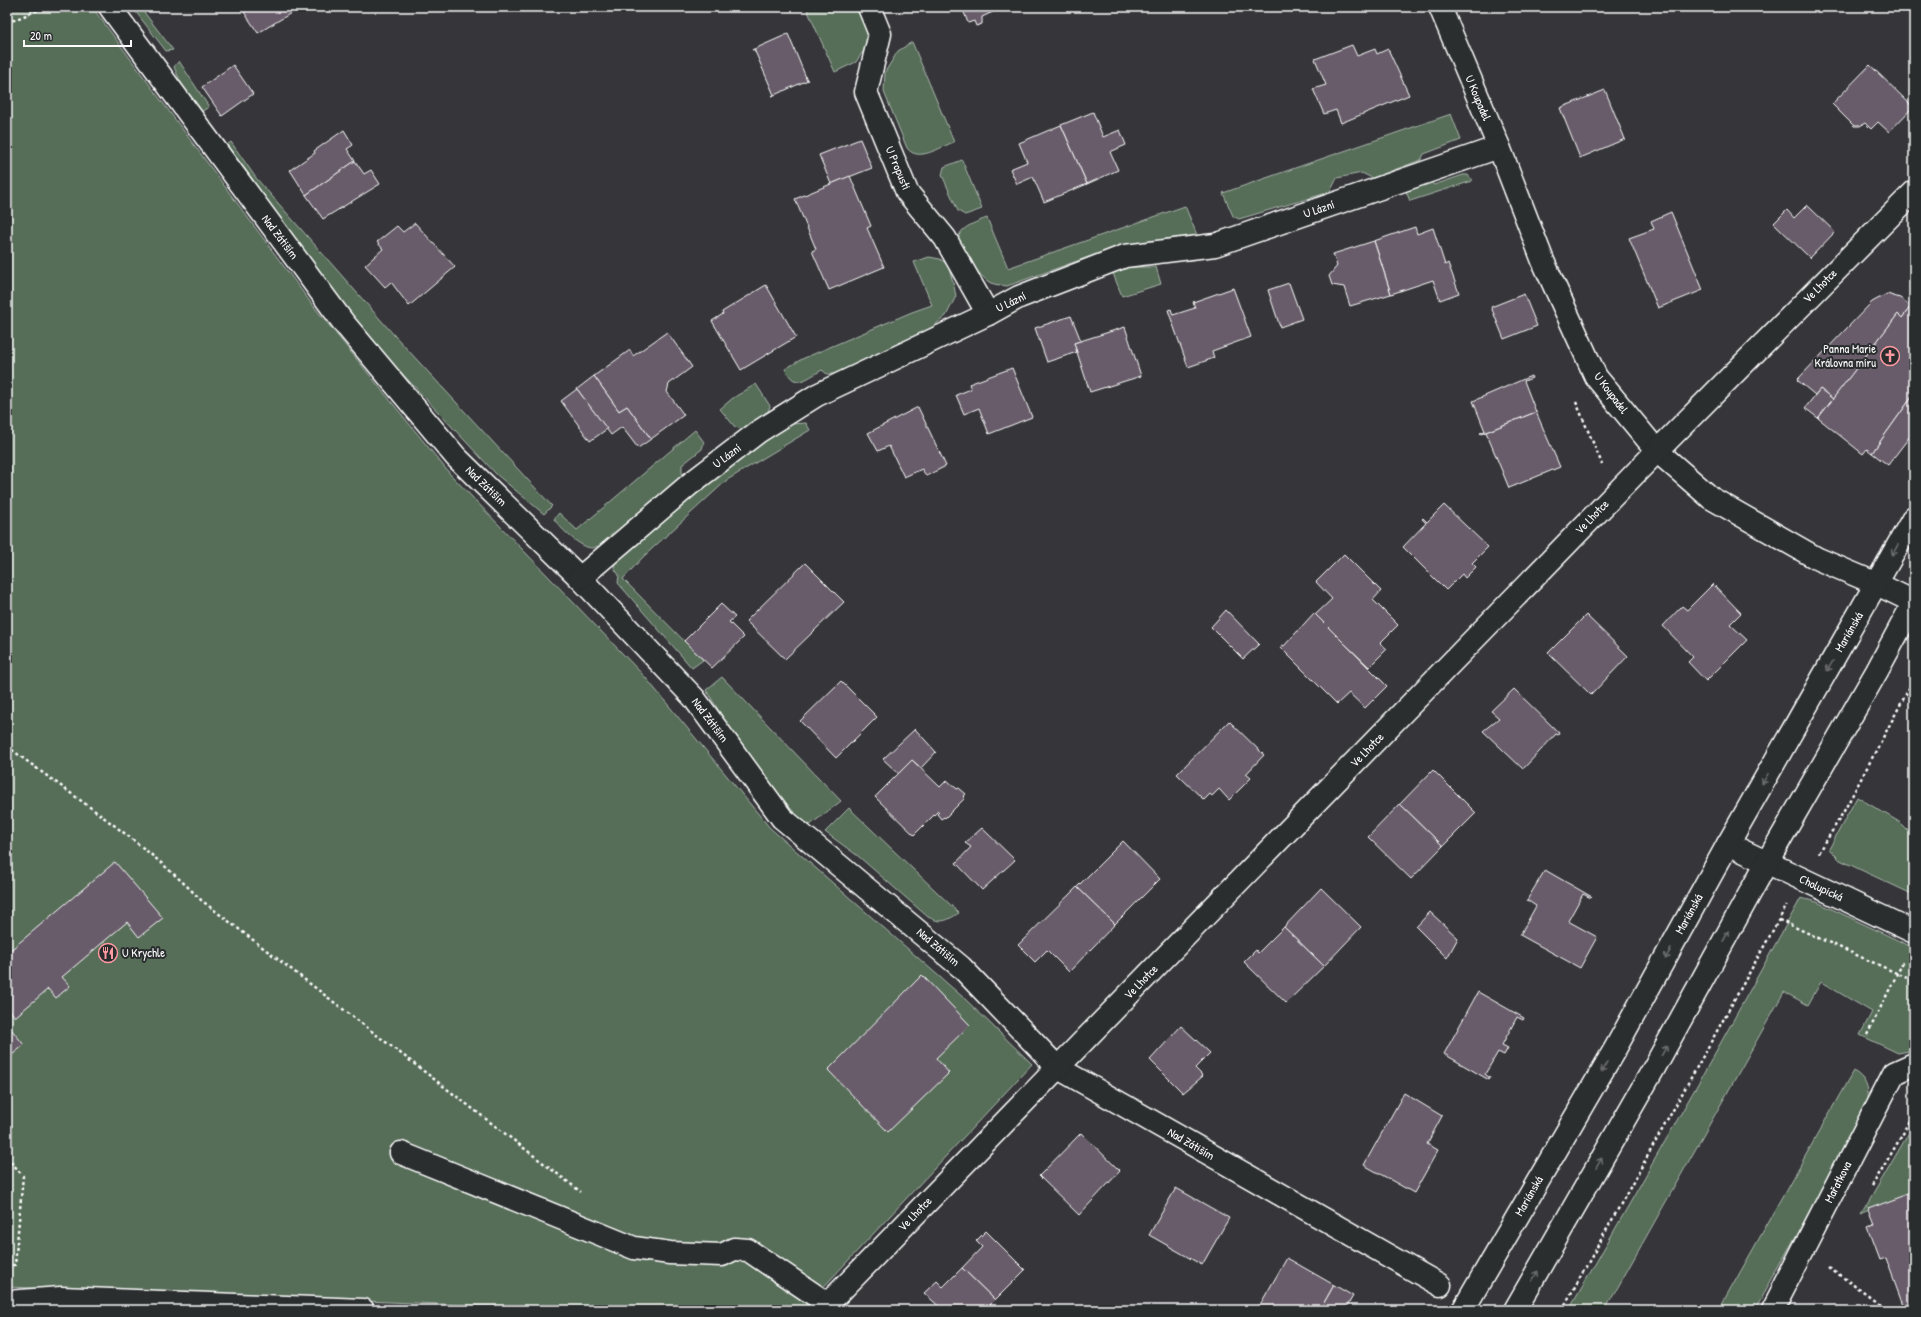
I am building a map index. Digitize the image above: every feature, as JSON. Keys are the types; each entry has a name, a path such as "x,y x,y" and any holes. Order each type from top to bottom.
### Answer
{"street":[{"name":"Nad Zátiším","path":"110,7 343,322 456,457 580,578 694,698 782,818 961,967 1058,1068 1440,1286"},
{"name":"U Propusti","path":"869,7 880,34 866,92 907,192 945,238 988,314"},
{"name":"U Koupadel","path":"1440,7 1499,147 1543,261 1596,377 1657,451 1711,498 1818,559 1877,584 1914,602"},
{"name":"U Lázní","path":"580,578 690,484 758,432 817,395 988,314 1019,297 1125,256 1215,245 1499,147"},
{"name":"Ve Lhotce","path":"825,1307 1657,451 1914,192"},
{"name":"Mariánská","path":"1463,1310 1615,1049 1728,844 1914,517"},
{"path":"1515,1310 1654,1068 1767,862 1877,671 1914,602"},
{"name":"Cholupická","path":"1728,844 1914,932"},
{"name":"Mařatkova","path":"1772,1310 1894,1073 1914,1064"},
{"path":"401,1153 634,1248 670,1253 722,1255 734,1249 748,1250 825,1307"},
{"path":"7,1302 61,1298 363,1310"}],"path":[{"path":"7,23 45,7"},
{"path":"1575,401 1603,467"},
{"path":"1562,1310 1802,879 1844,811 1914,679"},
{"path":"7,746 181,879 201,900 584,1195"},
{"path":"1779,920 1914,981"},
{"path":"1867,1035 1907,954"},
{"path":"7,1157 23,1176 15,1265 7,1265"},
{"path":"1804,1248 1888,1310"}],"green space":[{"path":"7,7 92,7 311,303 450,474 645,677 770,828 965,999 1032,1064 802,1310 593,1310 7,1287"},
{"path":"132,7 140,7 173,50 166,51"},
{"path":"806,7 860,7 868,26 866,47 856,62 835,72"},
{"path":"912,42 954,142 923,154 917,154 907,148 884,92 885,72 898,51"},
{"path":"179,61 209,107 199,113 186,94 174,67"},
{"path":"1451,114 1461,140 1424,154 1421,160 1372,178 1362,173 1337,178 1330,192 1239,219 1233,216 1223,193"},
{"path":"231,142 256,178 394,335 552,506 544,514 497,475 367,336 224,147"},
{"path":"962,160 982,209 965,215 958,211 942,175 944,167"},
{"path":"1463,175 1468,175 1472,181 1410,201 1405,189 1431,182 1434,185"},
{"path":"1185,206 1197,235 1193,240 1122,245 1007,286 991,283 982,276 970,262 959,241 960,233 963,230 987,218 1008,268"},
{"path":"929,257 940,259 948,265 953,282 956,296 946,316 929,330 837,374 827,374 822,370 801,381 793,379 789,375 785,369 802,359 912,312 932,305 914,262"},
{"path":"1120,267 1156,267 1161,284 1122,296 1112,271"},
{"path":"756,384 770,406 767,414 742,429 735,427 720,409 733,398"},
{"path":"806,423 810,430 727,480 643,557 623,579 703,660 692,668 618,583 619,575 614,568 615,561 730,465 791,424"},
{"path":"695,430 704,442 702,449 682,465 682,477 604,543 593,548 583,545 577,542 554,519 559,513 577,530"},
{"path":"722,677 841,801 810,825 798,818 742,748 706,690"},
{"path":"1857,797 1901,823 1908,830 1914,833 1914,895 1840,860 1829,849"},
{"path":"849,808 959,913 944,921 928,917 858,856 825,832"},
{"path":"1801,898 1817,902 1914,948 1914,1050 1898,1053 1860,1035 1872,1012 1821,982 1808,1005 1784,992 1605,1310 1569,1310 1704,1073"},
{"path":"1853,1071 1863,1079 1866,1084 1868,1100 1866,1112 1754,1310 1719,1310"},
{"path":"1914,1124 1914,1191 1861,1215"}],"building":[{"path":"243,7 301,7 258,33 244,12 246,11"},
{"path":"962,7 996,7 997,10 982,17 982,24 976,26 974,21 968,23"},
{"path":"788,34 808,80 772,96 774,95 754,49"},
{"path":"1352,45 1357,56 1375,49 1377,54 1388,49 1409,95 1341,123 1336,110 1324,114 1313,89 1326,85 1315,59"},
{"path":"233,65 253,94 222,116 202,87"},
{"path":"1870,65 1913,107 1889,132 1878,122 1871,129 1865,123 1860,126 1854,126 1832,104"},
{"path":"1605,90 1625,139 1580,158 1560,108"},
{"path":"1093,112 1103,137 1120,130 1126,145 1110,152 1118,170 1087,184 1061,125"},
{"path":"1061,125 1087,184 1044,202 1033,177 1017,184 1010,169 1027,162 1019,143"},
{"path":"344,130 353,145 347,149 355,161 306,195 290,170 315,153 314,151"},
{"path":"860,139 872,168 831,184 819,155"},
{"path":"355,161 364,174 371,170 380,184 323,219 306,195"},
{"path":"850,176 871,226 867,228 884,267 829,290 812,251 816,249 795,199"},
{"path":"1807,205 1835,232 1810,258 1774,223 1787,210 1794,218"},
{"path":"1671,212 1703,290 1658,308 1629,238 1654,229 1651,221"},
{"path":"415,223 455,267 409,306 391,282 385,287 365,265 383,249 377,242 397,226 403,232"},
{"path":"1415,227 1417,234 1433,228 1445,265 1448,263 1459,293 1440,300 1433,280 1391,294 1374,241"},
{"path":"1374,241 1391,294 1350,306 1344,287 1332,285 1329,276 1337,266 1333,254"},
{"path":"1289,283 1302,319 1280,327 1268,290"},
{"path":"766,285 796,337 741,370 712,321 723,314 722,312"},
{"path":"1233,288 1251,337 1212,351 1214,358 1188,367 1168,310 1171,309 1173,315 1195,308 1193,302"},
{"path":"1524,294 1537,326 1504,339 1491,307"},
{"path":"1887,294 1900,298 1911,306 1902,318 1898,314 1833,399 1820,389 1815,395 1797,380 1872,302"},
{"name":"Panna Marie Královna míru","path":"1914,302 1914,394 1872,453 1867,449 1863,454 1818,418 1898,314 1902,318"},
{"path":"1071,316 1081,341 1074,343 1077,352 1047,362 1035,328"},
{"path":"1125,327 1141,376 1090,392 1074,343"},
{"path":"667,332 692,367 669,384 667,392 684,415 651,439 627,406 619,411 594,376 630,350 633,356"},
{"path":"1012,368 1032,417 989,434 979,408 964,414 956,395 971,389 969,384"},
{"path":"594,376 619,411 627,406 651,439 638,448 622,427 611,435 577,389"},
{"path":"1531,376 1532,378 1524,381 1536,412 1481,434 1480,433 1485,431 1473,401"},
{"path":"577,389 607,429 590,441 561,401"},
{"path":"1820,389 1833,399 1818,418 1805,408"},
{"path":"1914,394 1914,431 1888,465 1872,453"},
{"path":"918,407 946,466 926,476 922,469 904,477 889,446 878,451 868,433"},
{"path":"1536,412 1560,467 1509,488 1486,432"},
{"path":"1444,505 1488,547 1472,563 1476,567 1465,578 1462,574 1446,590 1403,547 1426,523 1422,519 1423,518 1427,522"},
{"path":"1344,554 1381,591 1373,600 1398,625 1380,643 1387,649 1369,667 1315,615 1332,599 1316,582"},
{"path":"805,563 844,602 785,659 746,621"},
{"path":"1713,584 1741,613 1730,624 1747,640 1706,681 1688,662 1693,657 1663,626 1682,606 1687,610"},
{"path":"721,604 735,617 729,622 744,637 712,668 684,641"},
{"path":"1226,610 1259,644 1243,659 1211,627"},
{"path":"1314,613 1387,686 1365,708 1349,693 1337,704 1280,647 1282,645 1284,646"},
{"path":"1586,615 1628,656 1591,695 1548,653"},
{"path":"841,681 877,717 836,758 800,721"},
{"path":"1514,689 1559,733 1558,735 1556,734 1523,769 1483,731 1499,718 1491,711"},
{"path":"1229,721 1264,755 1246,774 1251,778 1229,800 1219,789 1212,796 1210,794 1204,800 1177,774"},
{"path":"915,729 936,752 921,768 912,760 899,774 883,759"},
{"path":"912,760 940,787 947,780 957,789 959,788 966,794 963,797 965,798 945,818 944,817 941,819 937,814 939,812 938,811 914,835 875,797"},
{"path":"1433,770 1476,813 1443,846 1400,804"},
{"path":"1400,804 1443,846 1411,879 1368,837"},
{"path":"982,828 1015,860 982,890 956,863 971,847 965,843"},
{"path":"1123,841 1160,879 1115,924 1077,887"},
{"path":"115,862 163,918 139,937 127,922 62,977 70,986 56,998 48,989 15,1017 7,1007 7,953"},
{"path":"1545,870 1592,897 1591,898 1583,894 1568,921 1597,937 1580,968 1520,935 1536,906 1527,900"},
{"path":"1077,887 1115,924 1069,972 1047,950 1035,962 1018,945"},
{"path":"1321,888 1361,927 1324,966 1284,927"},
{"path":"1430,912 1458,938 1447,958 1416,927"},
{"path":"1284,927 1324,966 1286,1003 1244,962 1256,950 1258,953"},
{"path":"922,975 970,1025 936,1058 949,1073 888,1132 828,1070"},
{"path":"1478,992 1524,1018 1523,1020 1517,1017 1502,1045 1508,1048 1504,1055 1498,1052 1485,1074 1490,1078 1489,1080 1444,1054"},
{"path":"7,1024 24,1045 7,1059"},
{"path":"1181,1026 1210,1053 1195,1068 1203,1076 1183,1093 1150,1060"},
{"path":"1404,1093 1442,1116 1427,1144 1438,1150 1414,1193 1364,1165"},
{"path":"1081,1133 1120,1171 1079,1215 1039,1176"},
{"path":"1176,1188 1229,1218 1202,1265 1149,1235"},
{"path":"1914,1191 1914,1310 1905,1310 1886,1258 1880,1260 1868,1228 1875,1225 1868,1208"},
{"path":"986,1231 1025,1270 995,1300 962,1268 982,1247 976,1241"},
{"path":"1287,1258 1334,1285 1320,1310 1257,1310"},
{"path":"962,1268 995,1300 985,1310 943,1310 924,1293 937,1281 943,1287"},
{"path":"1334,1285 1353,1296 1345,1310 1320,1310"}],"place":[{"name":"Panna Marie Královna míru","path":"1890,356"},
{"name":"U Krychle","path":"108,953"}]}
